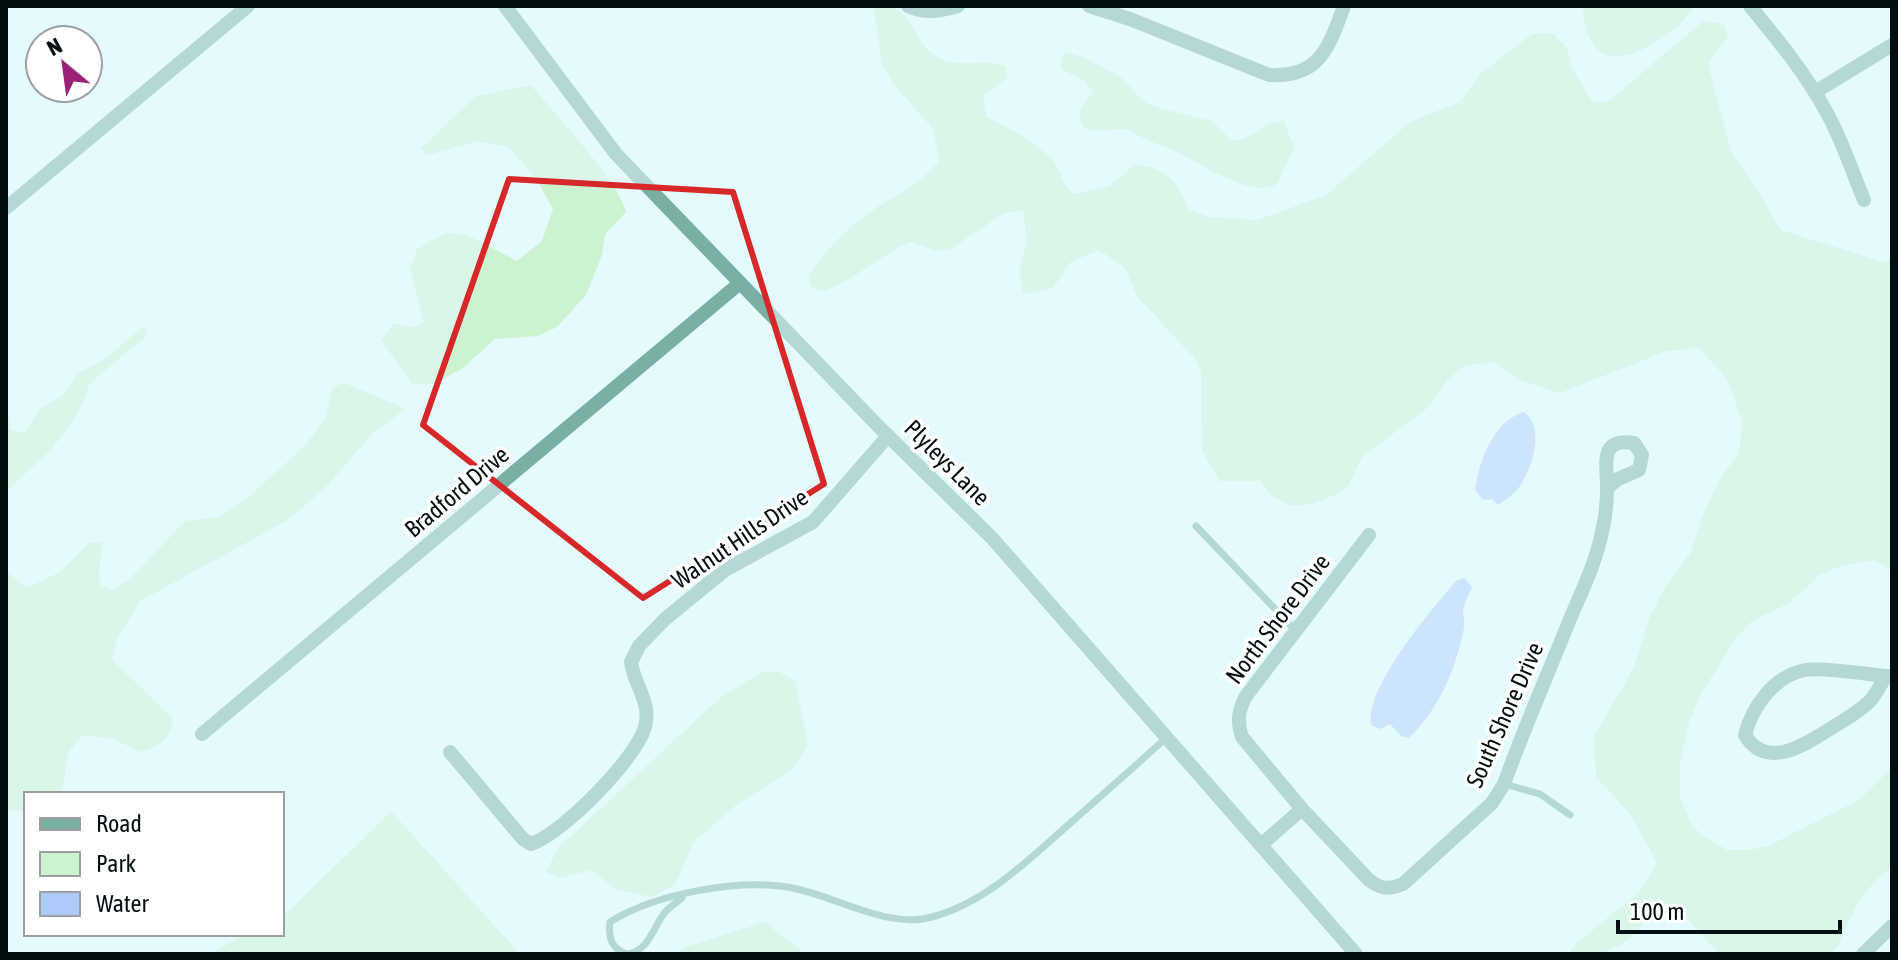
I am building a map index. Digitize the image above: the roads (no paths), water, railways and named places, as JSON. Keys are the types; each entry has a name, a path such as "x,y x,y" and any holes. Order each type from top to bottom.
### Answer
{"street":[{"path":"6,208 248,6"},
{"name":"Plyleys Lane","path":"505,6 616,154 888,436 992,538 1356,954"},
{"path":"908,6 918,11 940,12 958,6"},
{"path":"1089,6 1130,19 1269,75 1284,76 1298,74 1319,60 1331,41 1344,6"},
{"path":"1750,6 1815,92 1829,117 1864,200"},
{"path":"1815,92 1892,45"},
{"name":"Bradford Drive","path":"202,734 740,283"},
{"name":"Walnut Hills Drive","path":"450,752 523,839 531,844 545,839 587,804 640,737 645,726 646,707 631,662 639,646 665,619 725,570 813,522 888,436"},
{"name":"South Shore Drive","path":"1302,809 1369,880 1379,887 1390,889 1403,884 1492,803 1504,784 1590,569 1602,532 1607,488"},
{"name":"North Shore Drive","path":"1302,809 1242,737 1237,723 1239,710 1246,696 1369,535"},
{"path":"1806,670 1889,676 1871,700 1854,714 1804,745 1785,752 1766,753 1752,746 1745,735 1749,718 1767,693 1784,679 1806,670"},
{"path":"1262,844 1302,809"},
{"path":"1863,954 1892,926"}],"lane":[{"path":"1196,526 1297,632"},
{"path":"687,895 666,911 638,951 628,954 618,951 611,943 608,932 610,922 624,913 687,895 721,886 761,883 798,889 895,918 929,918 980,897 1022,866 1166,738"},
{"path":"1504,784 1540,794 1570,815"}],"water":[{"path":"1524,412 1534,427 1535,436 1533,456 1526,475 1517,490 1498,505 1492,499 1483,500 1475,490 1489,444 1504,424"},
{"path":"1464,578 1472,587 1463,610 1464,628 1451,674 1438,701 1409,738 1401,736 1390,724 1381,729 1371,725 1378,690 1402,649 1456,581"}]}
